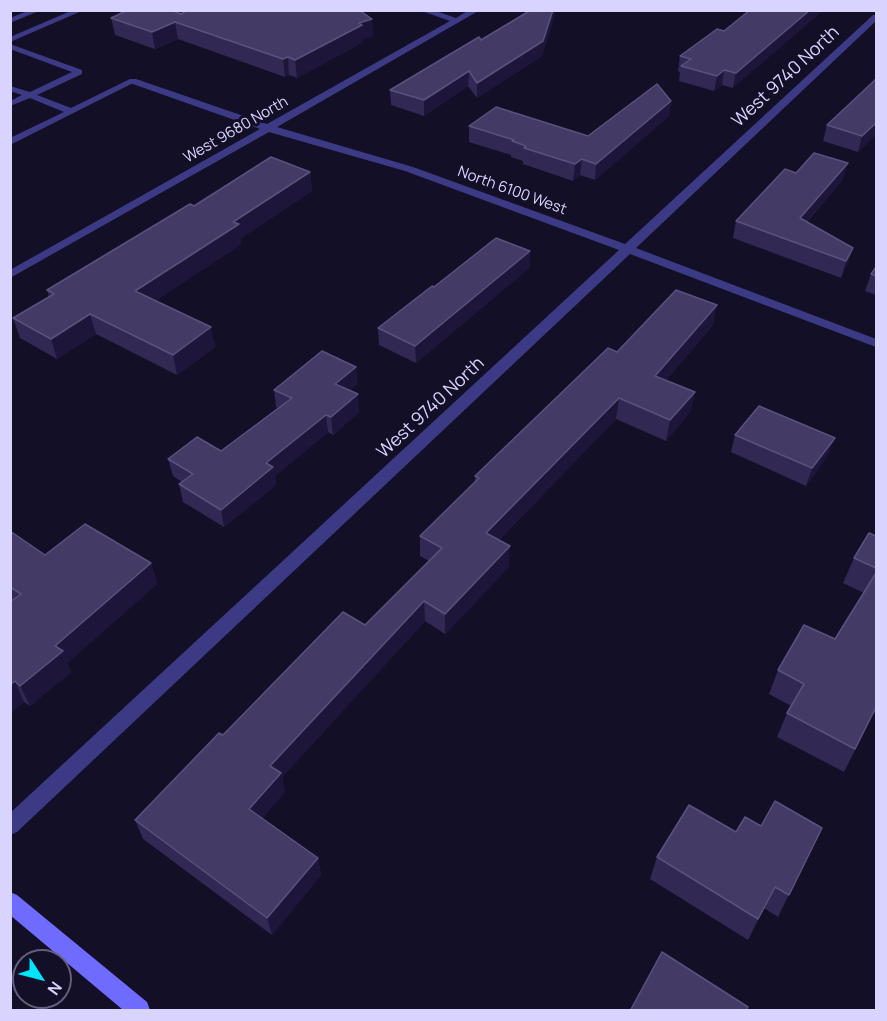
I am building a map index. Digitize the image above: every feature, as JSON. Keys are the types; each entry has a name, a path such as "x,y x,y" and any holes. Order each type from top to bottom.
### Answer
{"street":[{"path":"423,10 458,21"},
{"name":"West 9680 North","path":"10,275 476,10"},
{"name":"West 9740 North","path":"10,826 876,17"},
{"name":"North 6100 West","path":"133,81 268,128 409,169 876,343"},
{"path":"10,902 139,1011"}],"lane":[{"path":"10,21 38,10"},
{"path":"10,40 81,10"},
{"path":"10,46 79,72 10,104"},
{"path":"10,142 133,81"},
{"path":"10,88 70,111"}],"building":[{"path":"128,10 171,10 181,14 188,10 359,10 372,19 359,23 362,25 295,60 288,57 283,59 175,22 152,32 111,18"},
{"path":"531,10 553,10 543,41 477,83 469,71 424,100 390,90 479,37 481,40"},
{"path":"750,10 810,10 736,73 724,70 717,76 681,66 691,59 680,56 717,29 724,31"},
{"path":"876,79 876,123 862,136 827,125"},
{"path":"657,84 671,101 596,164 582,159 575,164 524,148 526,146 512,141 514,140 469,126 496,107 588,136"},
{"path":"814,153 848,163 800,218 853,248 846,261 736,221 785,169 796,173"},
{"path":"271,157 310,172 233,222 239,224 135,291 211,327 173,355 90,314 51,339 13,318 54,294 47,290 190,204 194,206"},
{"path":"496,238 530,251 415,346 378,328 432,286 434,287"},
{"path":"676,290 717,305 655,376 695,392 670,420 619,398 486,533 510,546 445,614 424,601 270,766 281,773 249,809 318,858 267,918 135,820 219,733 223,735 343,612 365,625 442,548 420,536 479,478 475,476 608,348 617,352"},
{"path":"322,351 356,367 335,384 358,394 331,417 326,415 266,463 273,467 221,510 179,484 193,474 168,459 197,437 221,451 292,398 274,390"},
{"path":"759,406 835,438 812,468 735,435"},
{"path":"85,524 151,563 55,646 63,651 20,686 15,681 10,685 10,602 21,594 10,587 10,531 45,555"},
{"path":"869,533 876,536 876,568 854,558"},
{"path":"876,573 876,707 855,749 787,713 804,684 778,670 804,625 835,639"},
{"path":"775,801 822,828 789,895 775,887 758,919 657,857 689,805 736,832 745,817 761,826"},
{"path":"662,952 748,1007 746,1011 630,1011"}]}
